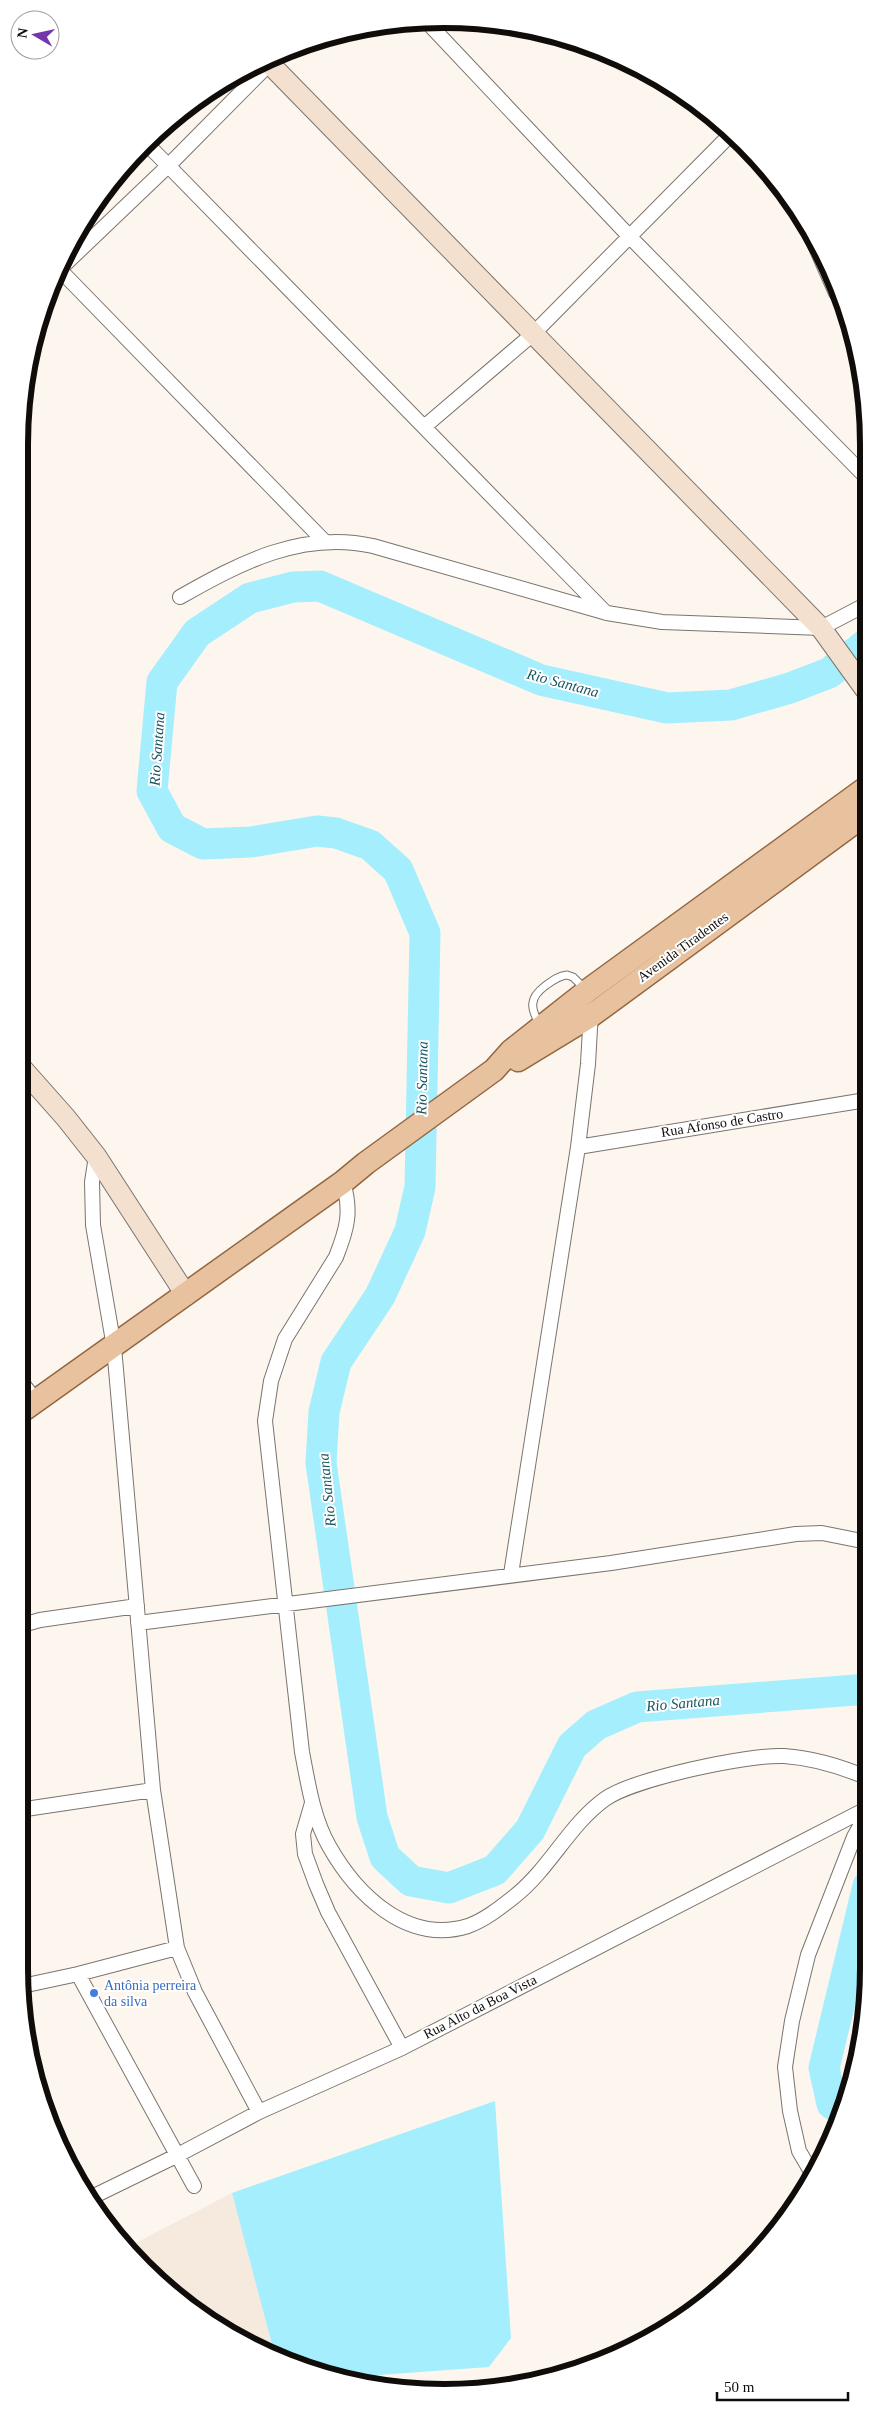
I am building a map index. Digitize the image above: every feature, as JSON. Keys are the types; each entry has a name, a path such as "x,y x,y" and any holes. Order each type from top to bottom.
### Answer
{"main road":[{"path":"275,63 533,334 821,628 860,683"},
{"path":"546,1034 587,991 860,792"},
{"name":"Avenida Tiradentes","path":"28,1407 343,1182 366,1162 494,1070 510,1064 546,1034 592,1015 860,818"},
{"path":"28,1075 96,1156 186,1295"}],"street":[{"path":"433,28 629,236 860,471"},
{"path":"71,257 169,166 261,70"},
{"path":"424,427 533,334 726,139"},
{"path":"151,148 607,613"},
{"path":"64,274 325,542"},
{"path":"180,597 221,574 262,556 286,548 325,542 356,543 373,546 607,613 662,622 821,628 860,607"},
{"path":"511,1574 578,1147 592,1015 587,991"},
{"name":"Rua Afonso de Castro","path":"578,1147 860,1101"},
{"path":"96,1156 92,1182 92,1225 114,1347 153,1790 177,1948 195,1992 259,2112"},
{"path":"343,1182 349,1201 348,1221 342,1242 336,1257 285,1339 270,1381 265,1420 302,1752 312,1803 328,1845 350,1878 373,1903 400,1921 434,1930 467,1926 493,1912 518,1894 606,1798 634,1786 728,1762 783,1756 840,1766 860,1775"},
{"path":"138,1622 285,1606 511,1574 611,1563 796,1534 822,1533 860,1541"},
{"path":"28,1623 137,1606"},
{"path":"28,1809 153,1790"},
{"path":"312,1803 303,1834 305,1854 316,1884 328,1912 402,2048"},
{"name":"Rua Alto da Boa Vista","path":"95,2195 176,2156 259,2112 331,2082 402,2048 860,1812"},
{"path":"809,2167 799,2151 790,2111 786,2067 792,2020 812,1946 854,1837 860,1826"},
{"path":"28,1985 78,1974 177,1948"},
{"path":"78,1974 194,2186"}],"shaded area":[{"path":"232,2193 273,2348 235,2329 190,2299 149,2263 132,2245"}],"water":[{"path":"495,2101 511,2338 489,2367 360,2376 310,2362 273,2348 232,2193"}],"waterway":[{"name":"Rio Santana","path":"860,649 829,673 790,688 731,705 667,708 541,680 320,586 293,587 250,598 197,633 162,682 152,791 172,828 203,844 251,842 317,831 336,833 370,845 398,870 425,933 420,1187 410,1231 380,1296 336,1362 324,1412 321,1463 372,1817 385,1857 411,1881 449,1888 495,1870 530,1830 572,1746 596,1725 637,1707 860,1690"},
{"name":"Rio Santana","path":"836,2106 832,2104 824,2068 860,1919"}],"place":[{"name":"Antônia perreira da silva","path":"94,1993"}]}
